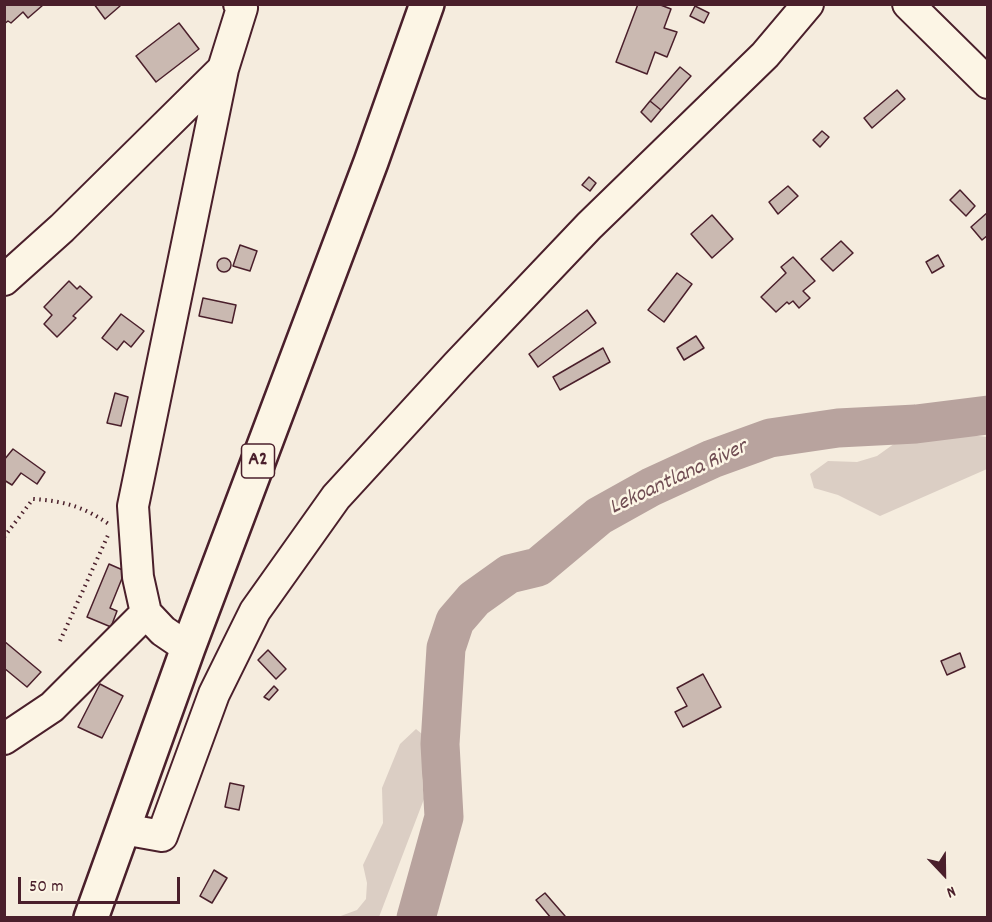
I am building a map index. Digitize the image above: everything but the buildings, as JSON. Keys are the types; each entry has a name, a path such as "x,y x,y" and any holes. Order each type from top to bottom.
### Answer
{"main road":[{"name":"A2","path":"91,918 188,648 367,173 427,4"}],"street":[{"path":"123,829 162,836 214,694 255,611 336,497 589,226 765,55 808,4"},
{"path":"908,4 987,82"},
{"path":"188,648 163,630 146,613 138,577 134,506 223,69 241,6"},
{"path":"4,280 62,228 223,69"},
{"path":"4,739 52,707 146,613"}],"path":[{"path":"4,537 33,499 60,501 93,513 112,527 60,642"}],"shaded area":[{"path":"928,430 987,437 987,469 880,516 838,495 814,488 810,474 828,461 857,462 877,456 898,441"},
{"path":"416,729 428,739 422,780 424,799 379,917 338,917 357,910 366,899 367,883 363,865 383,823 382,788 400,744"}],"waterway":[{"name":"Lekoantlana River","path":"416,918 444,817 440,744 446,648 455,621 474,599 509,574 538,567 599,516 651,487 712,459 770,438 838,428 916,424 988,415"}]}
